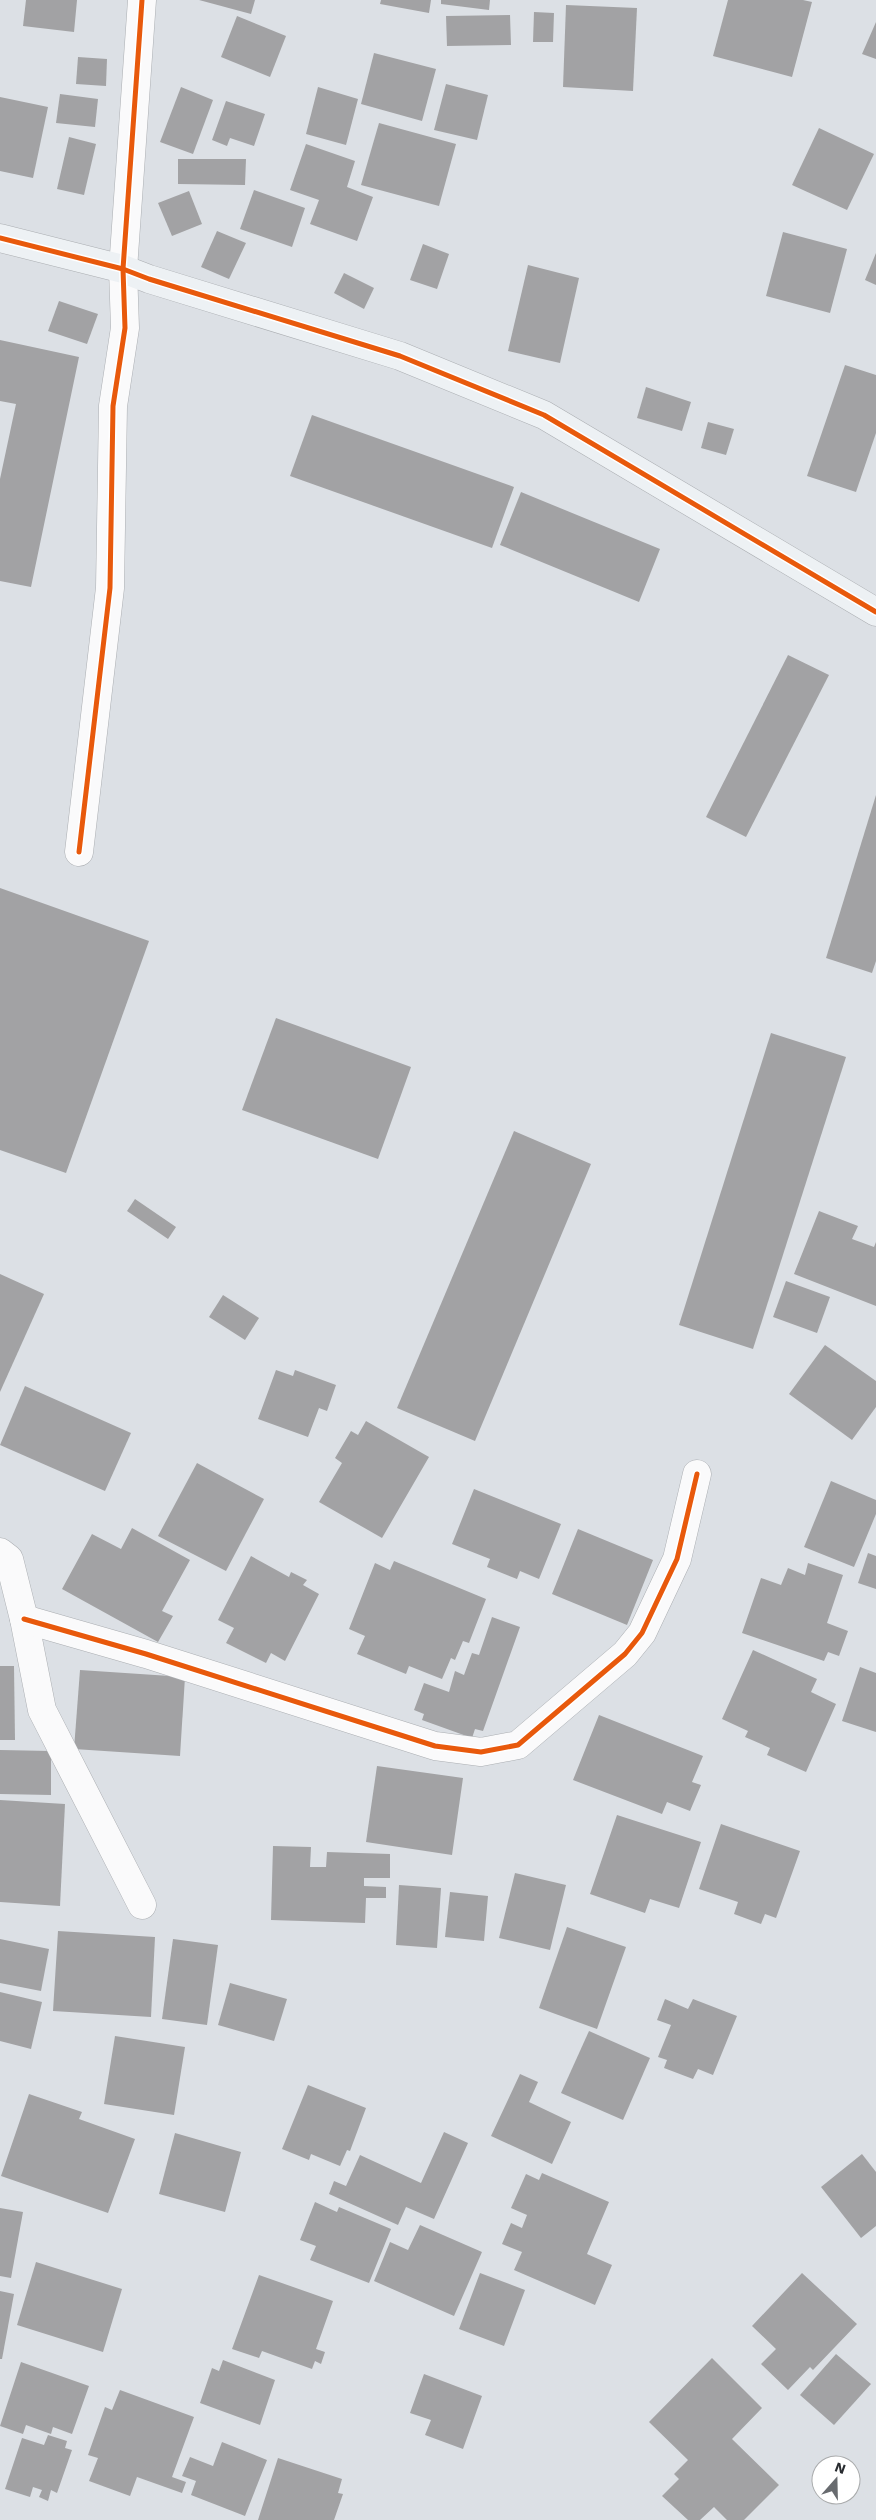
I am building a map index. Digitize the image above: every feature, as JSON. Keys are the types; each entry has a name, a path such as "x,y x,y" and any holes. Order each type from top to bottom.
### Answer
{"street":[{"path":"78,852 110,588 112,406 125,328 123,269 142,0"},
{"path":"0,238 123,269 149,279 400,356 544,415 876,612"},
{"path":"24,1619 146,1654 435,1746 481,1752 518,1745 625,1654 642,1633 677,1559 697,1474"},
{"path":"0,1552 9,1559 24,1619 42,1710 142,1905"}],"building":[{"path":"26,0 77,0 74,32 23,26"},
{"path":"199,0 255,0 251,14"},
{"path":"381,0 431,0 429,13 380,4"},
{"path":"441,0 490,0 489,10 441,4"},
{"path":"728,0 803,0 812,2 792,77 713,56"},
{"path":"566,5 637,8 633,91 563,87"},
{"path":"534,12 554,13 553,42 533,42"},
{"path":"510,15 511,45 447,46 446,16"},
{"path":"237,16 286,36 270,77 221,57"},
{"path":"876,22 876,59 862,54"},
{"path":"374,53 436,69 422,121 361,104"},
{"path":"78,57 107,59 106,86 76,84"},
{"path":"446,84 488,95 477,140 434,130"},
{"path":"181,87 213,100 193,154 160,142"},
{"path":"318,87 358,99 346,145 306,134"},
{"path":"60,94 98,99 95,127 56,123"},
{"path":"0,97 48,107 33,178 0,171"},
{"path":"226,101 265,114 254,146 230,138 227,146 212,140"},
{"path":"379,123 456,144 439,206 361,185"},
{"path":"819,128 874,154 847,210 792,185"},
{"path":"69,137 96,144 84,195 57,189"},
{"path":"306,144 355,161 347,187 373,197 357,241 310,224 319,200 290,190"},
{"path":"178,159 246,159 245,185 178,184"},
{"path":"254,190 305,208 292,247 240,229"},
{"path":"189,191 202,224 172,236 158,203"},
{"path":"217,231 246,243 229,279 201,267"},
{"path":"783,232 847,249 830,313 766,296"},
{"path":"423,244 449,254 437,289 410,280"},
{"path":"876,253 876,285 865,280"},
{"path":"528,265 579,278 560,363 508,351"},
{"path":"344,273 374,288 364,309 334,293"},
{"path":"59,301 98,314 87,344 48,331"},
{"path":"0,340 79,357 31,587 0,581 0,479 16,404 0,401"},
{"path":"845,365 876,375 876,433 856,492 807,476"},
{"path":"646,387 691,402 682,431 637,418"},
{"path":"312,415 514,487 492,548 290,476"},
{"path":"708,422 734,429 726,455 701,448"},
{"path":"521,492 660,549 639,602 500,545"},
{"path":"788,655 829,675 746,837 706,817"},
{"path":"876,795 876,961 872,973 826,958"},
{"path":"0,888 149,941 66,1173 0,1150"},
{"path":"276,1018 411,1067 378,1159 242,1110"},
{"path":"771,1033 846,1057 753,1349 679,1325"},
{"path":"514,1131 591,1164 475,1441 397,1408"},
{"path":"135,1199 176,1227 168,1239 127,1211"},
{"path":"819,1211 858,1226 852,1239 874,1247 876,1242 876,1306 794,1274"},
{"path":"0,1274 44,1294 0,1392"},
{"path":"786,1281 830,1297 817,1333 773,1317"},
{"path":"223,1295 259,1318 245,1340 209,1317"},
{"path":"825,1345 876,1381 876,1407 852,1440 789,1394"},
{"path":"276,1370 293,1376 295,1370 336,1385 327,1411 319,1408 308,1437 258,1419"},
{"path":"25,1386 131,1433 105,1491 0,1445"},
{"path":"366,1421 429,1457 382,1538 319,1502 342,1463 335,1458 351,1431 358,1435"},
{"path":"197,1463 264,1499 226,1571 158,1536"},
{"path":"831,1481 876,1500 876,1514 854,1567 804,1547"},
{"path":"474,1489 561,1524 539,1579 520,1571 517,1579 487,1567 490,1559 452,1544"},
{"path":"132,1528 190,1560 162,1611 173,1616 158,1642 62,1589 92,1534 121,1549"},
{"path":"578,1529 653,1560 627,1625 552,1594"},
{"path":"868,1553 876,1556 876,1589 858,1583"},
{"path":"251,1556 289,1577 291,1572 307,1580 303,1585 319,1594 285,1661 271,1653 266,1663 226,1643 234,1628 218,1620"},
{"path":"394,1561 486,1599 469,1643 463,1641 455,1660 451,1658 442,1679 409,1666 406,1674 357,1654 365,1636 349,1629 375,1563 390,1570"},
{"path":"808,1563 843,1575 827,1623 848,1631 839,1656 828,1652 824,1661 742,1633 761,1578 781,1585 788,1568 805,1575"},
{"path":"492,1617 520,1627 483,1731 475,1729 472,1738 422,1720 424,1714 414,1710 424,1683 449,1692 455,1671 464,1675 472,1653 479,1655"},
{"path":"753,1650 817,1679 811,1692 836,1704 806,1772 767,1755 770,1748 745,1737 748,1731 722,1719"},
{"path":"0,1666 14,1666 15,1740 0,1740"},
{"path":"860,1667 876,1673 876,1732 842,1721"},
{"path":"80,1670 185,1677 180,1756 74,1749"},
{"path":"599,1715 703,1756 692,1782 701,1785 690,1811 667,1802 662,1814 573,1780"},
{"path":"0,1750 51,1751 51,1795 0,1794"},
{"path":"377,1766 463,1778 452,1855 366,1842"},
{"path":"0,1800 65,1804 60,1906 0,1902"},
{"path":"617,1815 701,1842 679,1908 650,1899 645,1913 590,1894"},
{"path":"721,1824 800,1851 776,1918 765,1914 761,1924 734,1914 738,1902 699,1889"},
{"path":"273,1846 311,1847 310,1867 326,1867 327,1852 390,1854 390,1878 364,1878 364,1886 386,1887 386,1898 366,1898 365,1923 271,1920"},
{"path":"515,1873 566,1885 550,1950 499,1938"},
{"path":"399,1885 441,1888 437,1948 396,1945"},
{"path":"450,1892 488,1896 484,1941 445,1937"},
{"path":"567,1927 626,1947 597,2029 539,2008"},
{"path":"58,1931 155,1937 151,2017 53,2011"},
{"path":"0,1939 49,1949 41,1991 0,1983"},
{"path":"173,1939 218,1945 207,2025 162,2019"},
{"path":"230,1983 287,1999 274,2041 218,2025"},
{"path":"0,1992 42,2002 31,2049 0,2041"},
{"path":"665,1999 688,2009 693,1999 737,2016 713,2075 698,2069 693,2079 664,2068 667,2060 658,2057 671,2025 657,2020"},
{"path":"589,2031 650,2058 623,2120 561,2093"},
{"path":"115,2036 185,2047 174,2115 104,2104"},
{"path":"520,2074 538,2082 529,2102 571,2122 552,2164 491,2136"},
{"path":"308,2085 366,2108 350,2151 347,2150 340,2166 311,2154 309,2160 282,2149"},
{"path":"29,2094 82,2112 79,2119 135,2139 108,2213 1,2176"},
{"path":"444,2132 468,2143 434,2219 406,2207 398,2225 329,2194 334,2181 346,2186 360,2155 421,2183"},
{"path":"175,2133 241,2152 225,2212 159,2194"},
{"path":"862,2154 876,2172 876,2226 861,2238 821,2187"},
{"path":"542,2173 609,2202 587,2254 612,2265 595,2305 514,2270 522,2252 502,2244 511,2223 522,2228 527,2215 511,2208 526,2174 539,2180"},
{"path":"315,2202 337,2212 339,2207 391,2229 369,2283 310,2260 316,2246 300,2240"},
{"path":"0,2208 23,2212 11,2278 0,2276"},
{"path":"420,2225 482,2252 454,2316 374,2281 390,2242 408,2250"},
{"path":"36,2262 122,2289 103,2352 17,2325"},
{"path":"480,2273 525,2290 504,2346 459,2329"},
{"path":"802,2273 857,2324 813,2370 810,2367 788,2390 761,2364 776,2349 752,2326"},
{"path":"259,2275 333,2301 316,2349 325,2352 321,2364 315,2361 312,2369 262,2351 259,2358 232,2349"},
{"path":"0,2291 14,2294 2,2359 0,2359"},
{"path":"836,2354 871,2384 834,2425 800,2395"},
{"path":"712,2358 762,2408 732,2439 779,2485 744,2520 727,2520 714,2507 700,2520 688,2520 662,2496 679,2479 674,2474 688,2460 649,2422"},
{"path":"223,2360 275,2380 260,2425 200,2403 212,2368 219,2371"},
{"path":"21,2362 89,2386 72,2434 53,2427 51,2434 26,2425 23,2434 0,2426"},
{"path":"424,2374 482,2396 463,2449 425,2435 431,2420 410,2413"},
{"path":"120,2390 194,2417 172,2477 186,2482 182,2493 137,2477 130,2496 89,2481 98,2458 88,2455 105,2407 112,2410"},
{"path":"48,2435 67,2441 65,2448 72,2450 57,2493 51,2490 48,2501 39,2497 42,2490 33,2487 30,2497 5,2489 22,2438 44,2445"},
{"path":"222,2442 267,2460 245,2516 191,2495 196,2481 182,2476 190,2457 213,2466"},
{"path":"278,2458 342,2479 338,2493 343,2494 334,2520 258,2520"}],"cycle path":[{"path":"79,852 110,588 113,406 125,328 123,269 142,0"},
{"path":"0,238 123,269 149,279 400,356 544,415 876,612"},
{"path":"24,1619 146,1654 435,1746 481,1752 518,1745 625,1654 642,1633 677,1559 697,1474"}]}
